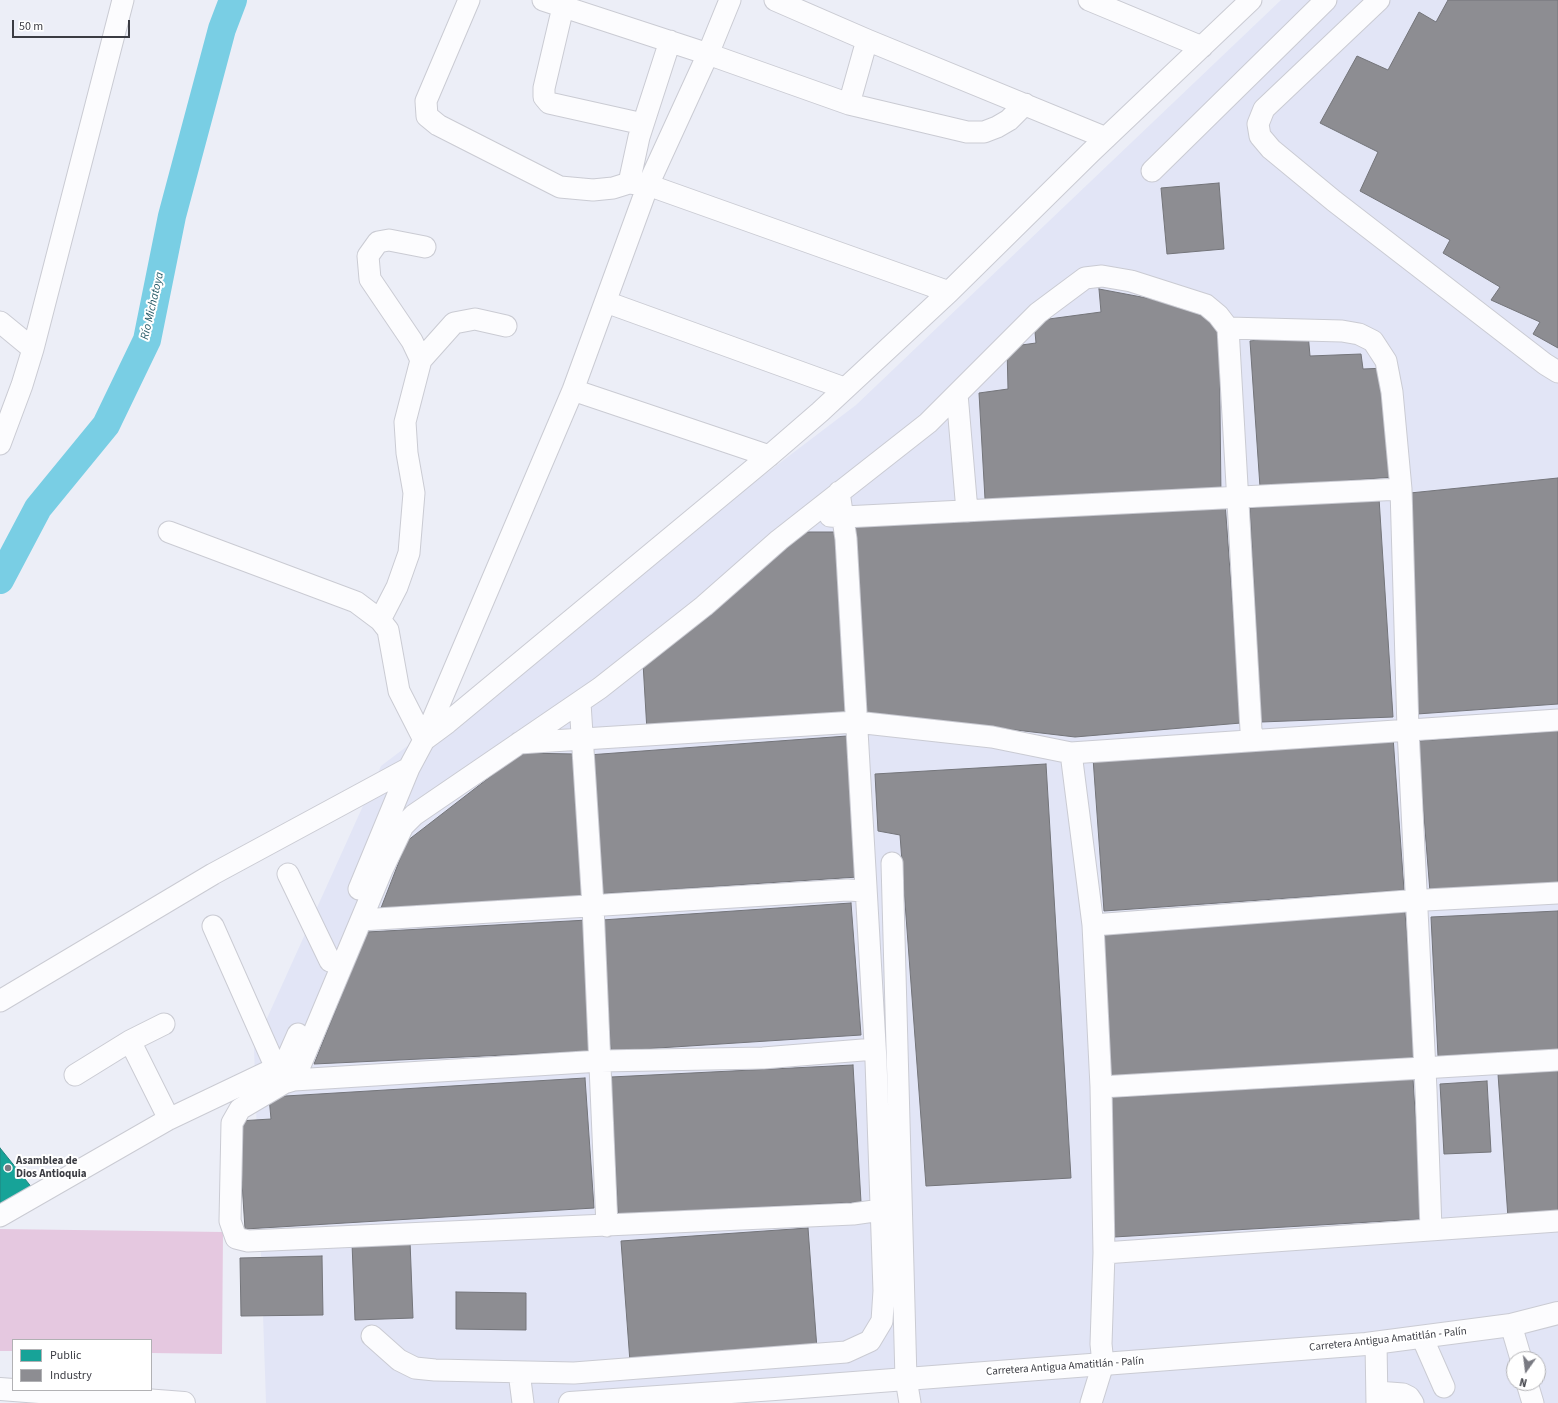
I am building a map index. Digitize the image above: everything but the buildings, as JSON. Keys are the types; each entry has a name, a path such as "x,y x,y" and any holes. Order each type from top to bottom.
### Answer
{"main road":[{"name":"Carretera Antigua Amatitlán - Palín","path":"570,1403 776,1396 906,1379 1376,1343 1511,1325 1558,1313"},
{"path":"6,1394 184,1403"}],"street":[{"path":"0,444 22,385 33,349 123,0"},
{"path":"469,0 426,101 427,116 454,135 560,187 593,190 638,184 949,292"},
{"path":"543,0 670,41 849,104 967,132 984,132 997,127 1009,120 1025,104"},
{"path":"638,184 708,54 730,0"},
{"path":"775,0 867,40 1106,138"},
{"path":"1089,0 1202,47"},
{"path":"424,740 447,723 769,456 949,292 1106,138 1251,0"},
{"path":"1152,171 1326,0"},
{"path":"1379,0 1264,109 1258,124 1260,136 1271,149 1334,201 1545,364 1558,372"},
{"path":"563,6 544,88 544,97 550,103 643,124"},
{"path":"849,104 867,40"},
{"path":"0,1216 169,1119 276,1068 287,1059 330,961 409,768 424,740 573,390 606,302 638,184 643,124 670,41"},
{"path":"421,360 412,341 370,279 368,256 378,242 389,240 425,247"},
{"path":"294,1080 361,920 403,826 414,815 580,703 704,606 839,492 928,423 1038,313 1085,278 1102,276 1131,281 1206,305 1218,315 1228,328 1239,498 1251,730 1254,740"},
{"path":"606,302 844,388"},
{"path":"380,620 396,587 409,553 414,493 407,453 406,422 421,360 454,323 474,319 506,326"},
{"path":"0,322 33,349"},
{"path":"1228,328 1342,331 1359,334 1373,342 1386,361 1392,392 1401,489 1408,730 1425,1068 1431,1229"},
{"path":"573,390 769,456"},
{"path":"957,394 967,511"},
{"path":"811,515 844,517 1401,489"},
{"path":"372,1336 399,1360 415,1368 435,1370 574,1373 846,1352 870,1341 882,1321 884,1291 875,1049 844,517 839,492"},
{"path":"169,532 356,602 380,620 388,630 399,691 424,740"},
{"path":"580,703 593,906 608,1226"},
{"path":"519,743 856,722 992,737 1071,753 1558,720"},
{"path":"1071,753 1093,925 1101,1087 1104,1253 1101,1344 1103,1364 1091,1403"},
{"path":"0,1001 213,874 409,768"},
{"path":"892,863 906,1379 910,1403"},
{"path":"288,874 330,961"},
{"path":"361,920 847,890 866,891"},
{"path":"1093,925 1416,900 1558,893"},
{"path":"213,926 276,1068"},
{"path":"75,1075 130,1041 164,1024"},
{"path":"130,1041 169,1119"},
{"path":"875,1049 763,1058 600,1061 294,1080 284,1083 240,1109 232,1123 230,1221 236,1238 248,1241 608,1226 853,1214 881,1210"},
{"path":"1101,1087 1558,1060"},
{"path":"1104,1253 1558,1221"},
{"path":"1511,1325 1519,1351"},
{"path":"1422,1337 1444,1387"},
{"path":"1376,1343 1377,1398 1403,1394 1409,1397 1413,1403"},
{"path":"519,1372 523,1403"},
{"path":"1529,1391 1533,1403"}],"shaded area":[{"path":"1281,0 1558,0 1558,1403 916,1403 912,1382 570,1403 266,1403 254,1047 381,766 856,405"},
{"path":"0,1229 223,1232 222,1354 152,1353 152,1339 12,1339 12,1351 0,1351"}],"waterway":[{"name":"Río Michatoya","path":"0,580 38,508 106,425 147,340 172,216 222,29 233,0"}],"place":[{"name":"Asamblea de Dios Antioquia","path":"8,1168"}]}
